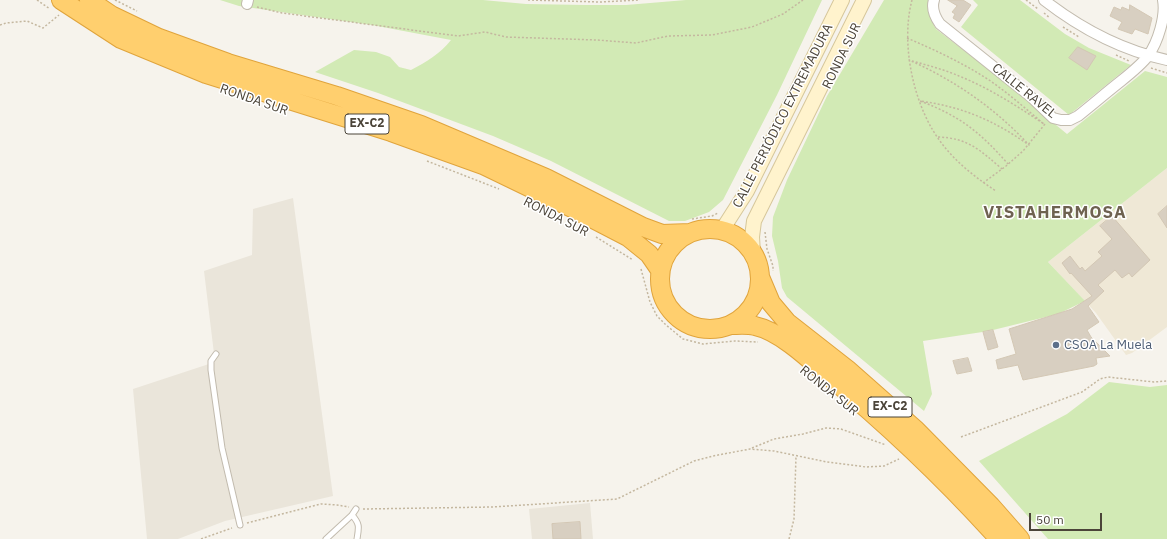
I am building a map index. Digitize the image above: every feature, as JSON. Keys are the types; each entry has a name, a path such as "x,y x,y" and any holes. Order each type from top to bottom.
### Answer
{"highway":[{"name":"RONDA SUR","path":"88,0 111,15 159,38 421,125 546,178 643,227 662,234 688,227"},
{"name":"RONDA SUR","path":"58,9 121,39 206,74 391,132 483,165 628,237 648,254 660,270"},
{"name":"EX-C2","path":"688,227 700,230 722,230 734,235 745,243 753,253 758,265 767,277 752,305 743,317 731,325 716,329 700,328 686,323 673,314 664,301 660,286 660,270 670,248 688,227"},
{"name":"RONDA SUR","path":"767,277 771,303 788,322 847,370 916,430 992,506 1020,539"},
{"name":"RONDA SUR","path":"731,325 755,326 772,333 793,346 899,436 964,501 998,539"}],"main road":[{"name":"CALLE PERIÓDICO EXTREMADURA","path":"722,230 747,191 842,0"},
{"name":"CALLE PERIÓDICO EXTREMADURA","path":"753,253 752,237 754,220 864,0"}],"street":[{"name":"CALLE RAVEL","path":"934,0 934,16 940,24 1025,92 1053,118 1061,120 1070,120 1078,116 1137,68 1148,56 1154,46 1162,22 1164,9 1163,0"},
{"path":"1044,0 1064,16 1112,42 1148,56 1167,60"}],"lane":[{"path":"216,354 211,361 213,385 222,448 240,525"},
{"path":"326,539 352,515 356,509"},
{"path":"352,515 357,521 359,527 357,539"}],"path":[{"path":"0,25 26,21 43,28 58,9 37,0"},
{"path":"115,0 140,13"},
{"path":"528,0 600,2 640,0"},
{"path":"248,2 282,13 458,36 485,32 506,37 636,43 668,36 712,35 752,27 783,14 803,0"},
{"path":"912,0 909,11 907,38 909,60 914,84 920,101 938,137 956,160 983,183 996,191"},
{"path":"907,38 935,50 984,77 1015,99 1044,124"},
{"path":"909,60 957,75 977,84 1015,104 1044,124"},
{"path":"909,60 934,71 980,100 1007,123 1028,145"},
{"path":"920,101 964,111 985,119 1005,129 1028,145"},
{"path":"920,101 961,120 992,145 1008,164"},
{"path":"983,183 1008,164 1028,145 1047,121"},
{"path":"938,137 951,137 965,141 980,150 1002,169"},
{"path":"422,159 500,190"},
{"path":"688,227 722,212"},
{"path":"765,231 767,249 773,266 767,277"},
{"name":"RONDA SUR","path":"592,235 613,246 635,262"},
{"path":"639,264 643,272 650,302 657,316 683,339 704,344 736,341 758,342"},
{"path":"961,437 1082,392 1100,379 1108,377 1154,382 1167,381"},
{"path":"201,539 240,525 321,504 337,505 356,509 493,507 617,499 694,461 750,449 774,439 826,428 841,429 887,446"},
{"path":"750,449 774,451 827,462 866,467 884,466 899,460"},
{"path":"790,539 794,519 796,456"}],"shaded area":[{"path":"1167,168 1167,327 1132,353 1126,355 1096,313 1048,262"},
{"path":"293,198 333,496 225,521 178,539 147,539 133,389 215,362 204,271 252,255 253,209"},
{"path":"590,503 593,539 532,539 529,509"}],"green space":[{"path":"220,0 483,0 526,4 626,5 686,0 822,0 777,95 723,200 709,212 685,221 669,221 551,161 493,136 378,93 315,72 354,50 376,52 390,57 399,67 411,70 437,54 451,40 372,25 239,6"},
{"path":"884,0 929,0 930,15 936,29 988,69 1067,134 1145,71 1167,77 1167,168 1048,262 1085,301 1058,314 989,331 923,341 932,394 924,411 787,297 782,288 772,236 773,217 787,180 827,96"},
{"path":"973,0 1020,0 1065,34 1089,48 1131,65 1069,115 961,27 978,5"},
{"path":"1109,382 1150,387 1167,385 1167,539 1048,539 979,461 1067,414"}],"building":[{"path":"948,0 963,0 971,5 959,22 953,18 955,14 952,12 957,6"},
{"path":"1130,5 1152,18 1148,34 1135,29 1132,34 1118,29 1122,22 1110,16 1114,7 1121,10 1122,7 1129,10"},
{"path":"1078,47 1096,56 1087,70 1069,58"},
{"path":"1167,206 1167,228 1158,214"},
{"path":"1112,216 1150,260 1132,277 1129,273 1122,278 1115,270 1098,285 1104,291 1088,306 1099,322 1087,330 1091,337 1110,356 1096,358 1097,364 1094,366 1023,380 1018,365 998,369 996,360 1016,354 1009,329 1072,309 1092,296 1071,273 1070,274 1062,263 1070,256 1080,269 1082,267 1085,271 1102,256 1098,252 1112,239 1100,226"},
{"path":"993,330 998,347 988,350 983,332"},
{"path":"968,358 972,371 957,374 953,361"},
{"path":"580,522 581,539 553,539 552,524"}],"place":[{"name":"CSOA La Muela","path":"1056,345"}],"district":[{"name":"VISTAHERMOSA","path":"1055,213"}]}
